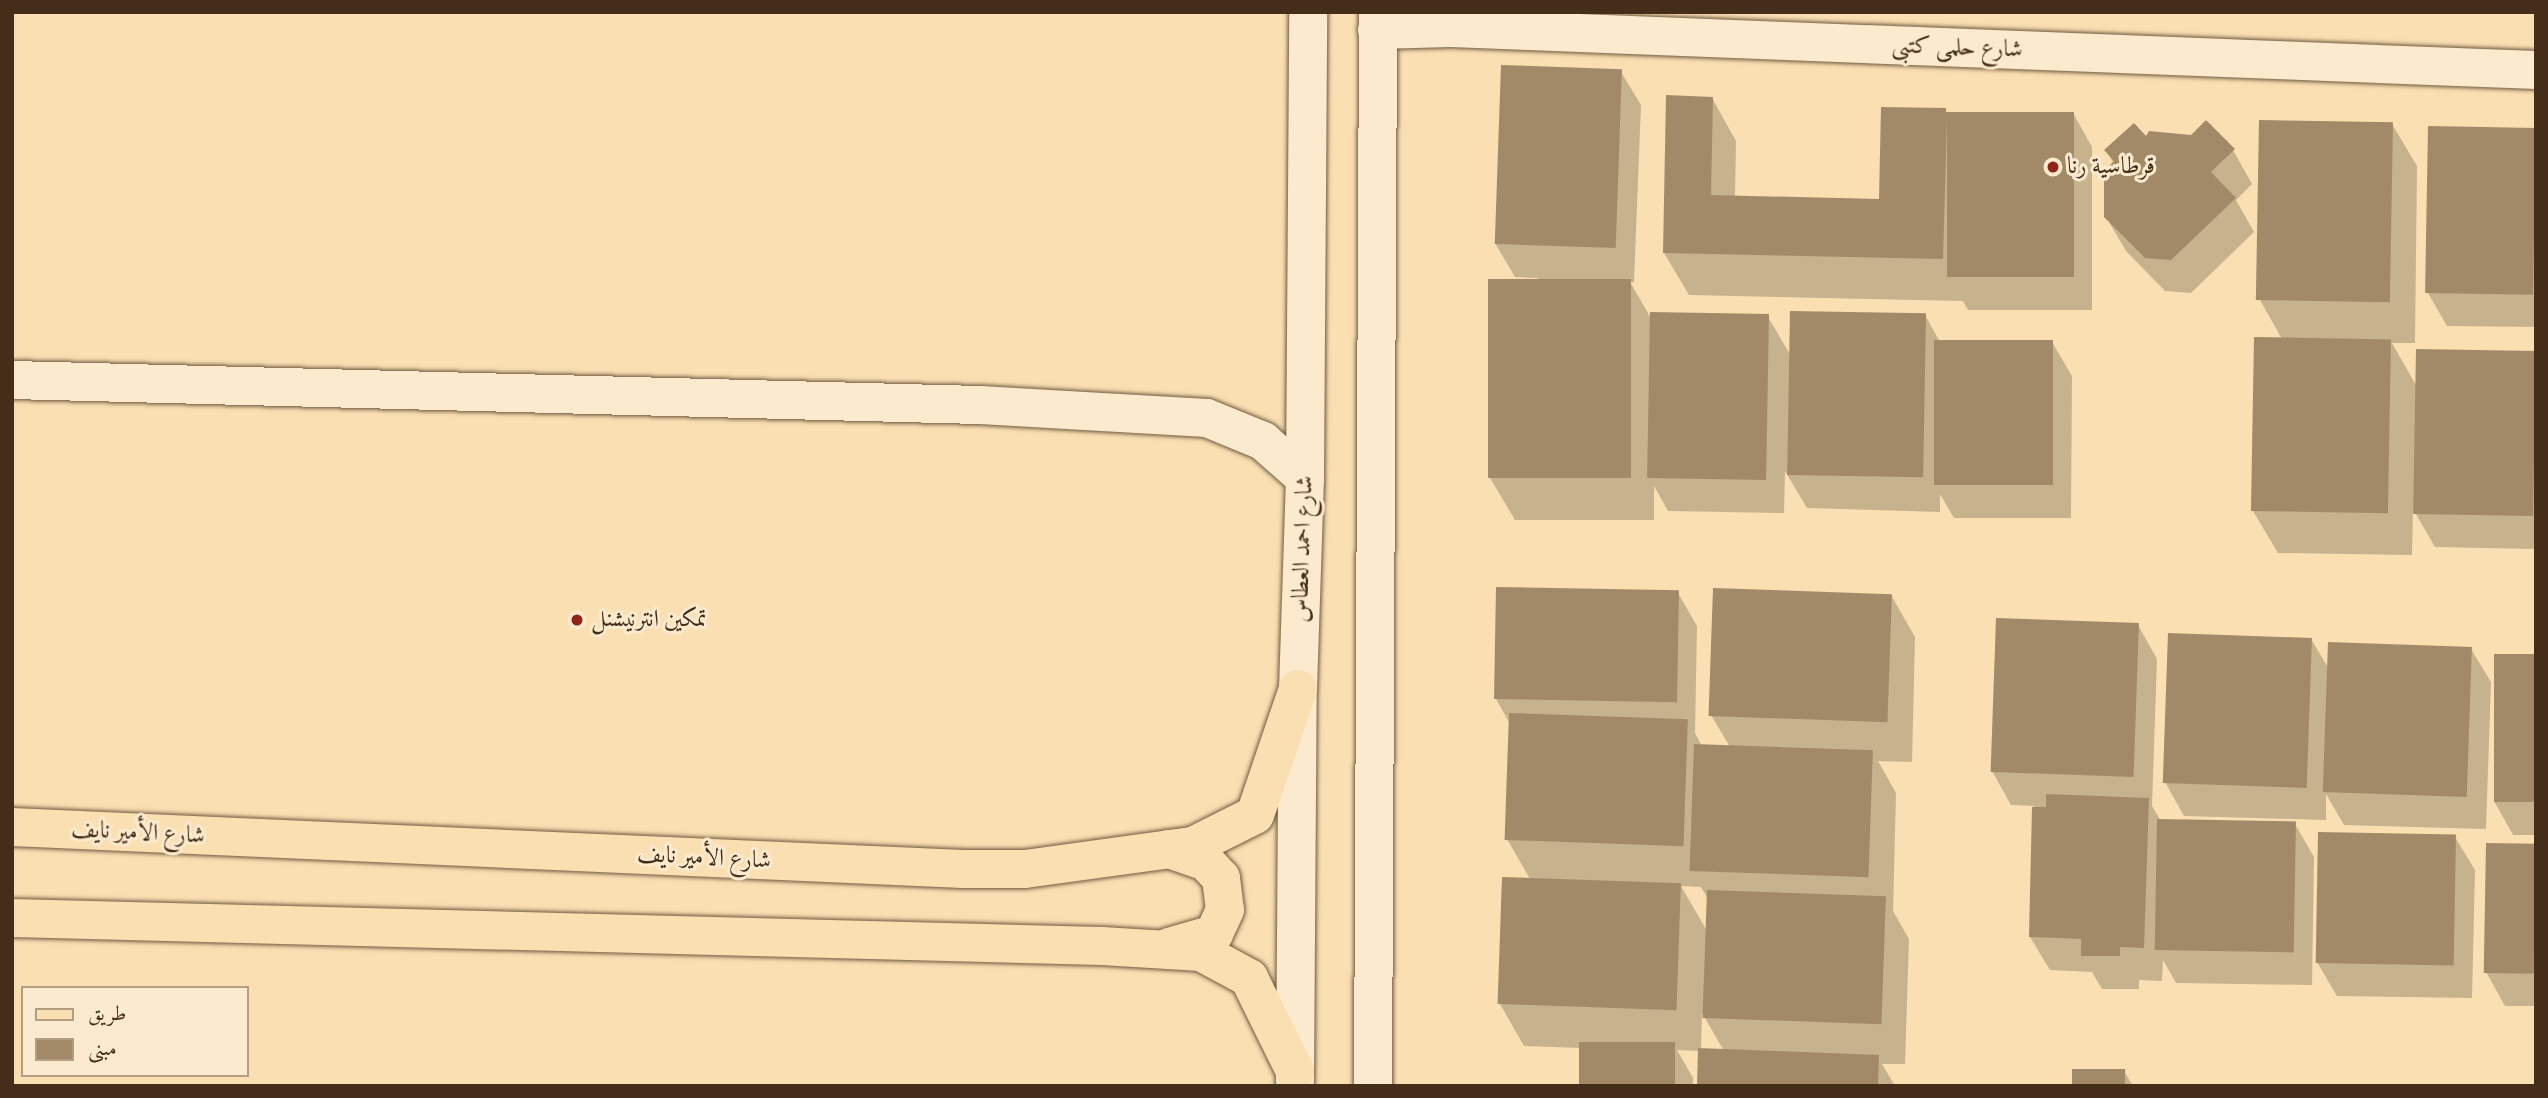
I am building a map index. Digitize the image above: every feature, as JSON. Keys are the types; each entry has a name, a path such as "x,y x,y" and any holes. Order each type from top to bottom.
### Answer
{"main road":[{"name":"شارع الأمير نايف","path":"12,827 963,869 1026,869 1192,846 1255,815 1298,689"},
{"path":"1161,950 1214,934 1225,910 1221,878 1206,862 1169,849"},
{"path":"12,918 1003,943 1201,952 1249,978 1295,1078"}],"street":[{"name":"شارع احمد العطاس","path":"1295,1078 1298,689 1305,478 1308,12"},
{"path":"1373,1086 1378,21"},
{"name":"شارع حلمى كتبى","path":"1378,21 1509,22 2536,71"},
{"path":"12,380 979,405 1207,418 1263,441 1305,478"}],"building":[{"path":"1501,65 1622,69 1616,248 1495,244"},
{"path":"1666,95 1713,97 1711,195 1879,199 1881,107 1946,108 1946,112 2074,112 2074,277 1947,277 1947,120 1943,259 1663,253"},
{"path":"2206,120 2235,149 2211,172 2236,198 2171,260 2145,258 2104,217 2104,171 2114,161 2104,150 2134,123 2146,136 2149,131 2191,135"},
{"path":"2259,120 2393,122 2390,302 2256,300"},
{"path":"2428,126 2536,128 2533,295 2425,293"},
{"path":"1488,279 1631,279 1631,478 1488,478"},
{"path":"1790,311 1926,313 1923,477 1787,475"},
{"path":"1650,312 1769,314 1766,480 1647,478"},
{"path":"2254,337 2391,339 2388,513 2251,511"},
{"path":"1934,340 2053,340 2053,485 1934,485"},
{"path":"2416,349 2536,351 2533,516 2413,514"},
{"path":"1496,587 1679,590 1677,702 1494,699"},
{"path":"1713,588 1892,594 1887,722 1709,716"},
{"path":"1996,618 2139,623 2134,777 1991,772"},
{"path":"2168,633 2312,638 2307,788 2163,783"},
{"path":"2328,642 2472,647 2467,797 2323,792"},
{"path":"2494,654 2536,654 2536,802 2494,802"},
{"path":"1509,713 1688,719 1683,846 1505,840"},
{"path":"1694,744 1873,750 1868,877 1690,871"},
{"path":"2046,794 2149,798 2144,948 2120,947 2120,956 2081,956 2081,939 2029,937 2032,807 2046,807"},
{"path":"2157,819 2296,821 2294,952 2155,950"},
{"path":"2318,832 2456,834 2454,965 2316,963"},
{"path":"2486,843 2536,844 2534,974 2484,973"},
{"path":"1502,877 1681,883 1676,1010 1498,1004"},
{"path":"1707,890 1886,896 1881,1024 1703,1018"},
{"path":"1579,1042 1675,1042 1675,1086 1579,1086"},
{"path":"1698,1048 1879,1055 1878,1086 1697,1086"},
{"path":"2072,1069 2125,1069 2125,1086 2072,1086"}],"place":[{"name":"قرطاسية رنا","path":"2053,167"},
{"name":"تمكين انترنیشنل","path":"577,620"}]}
